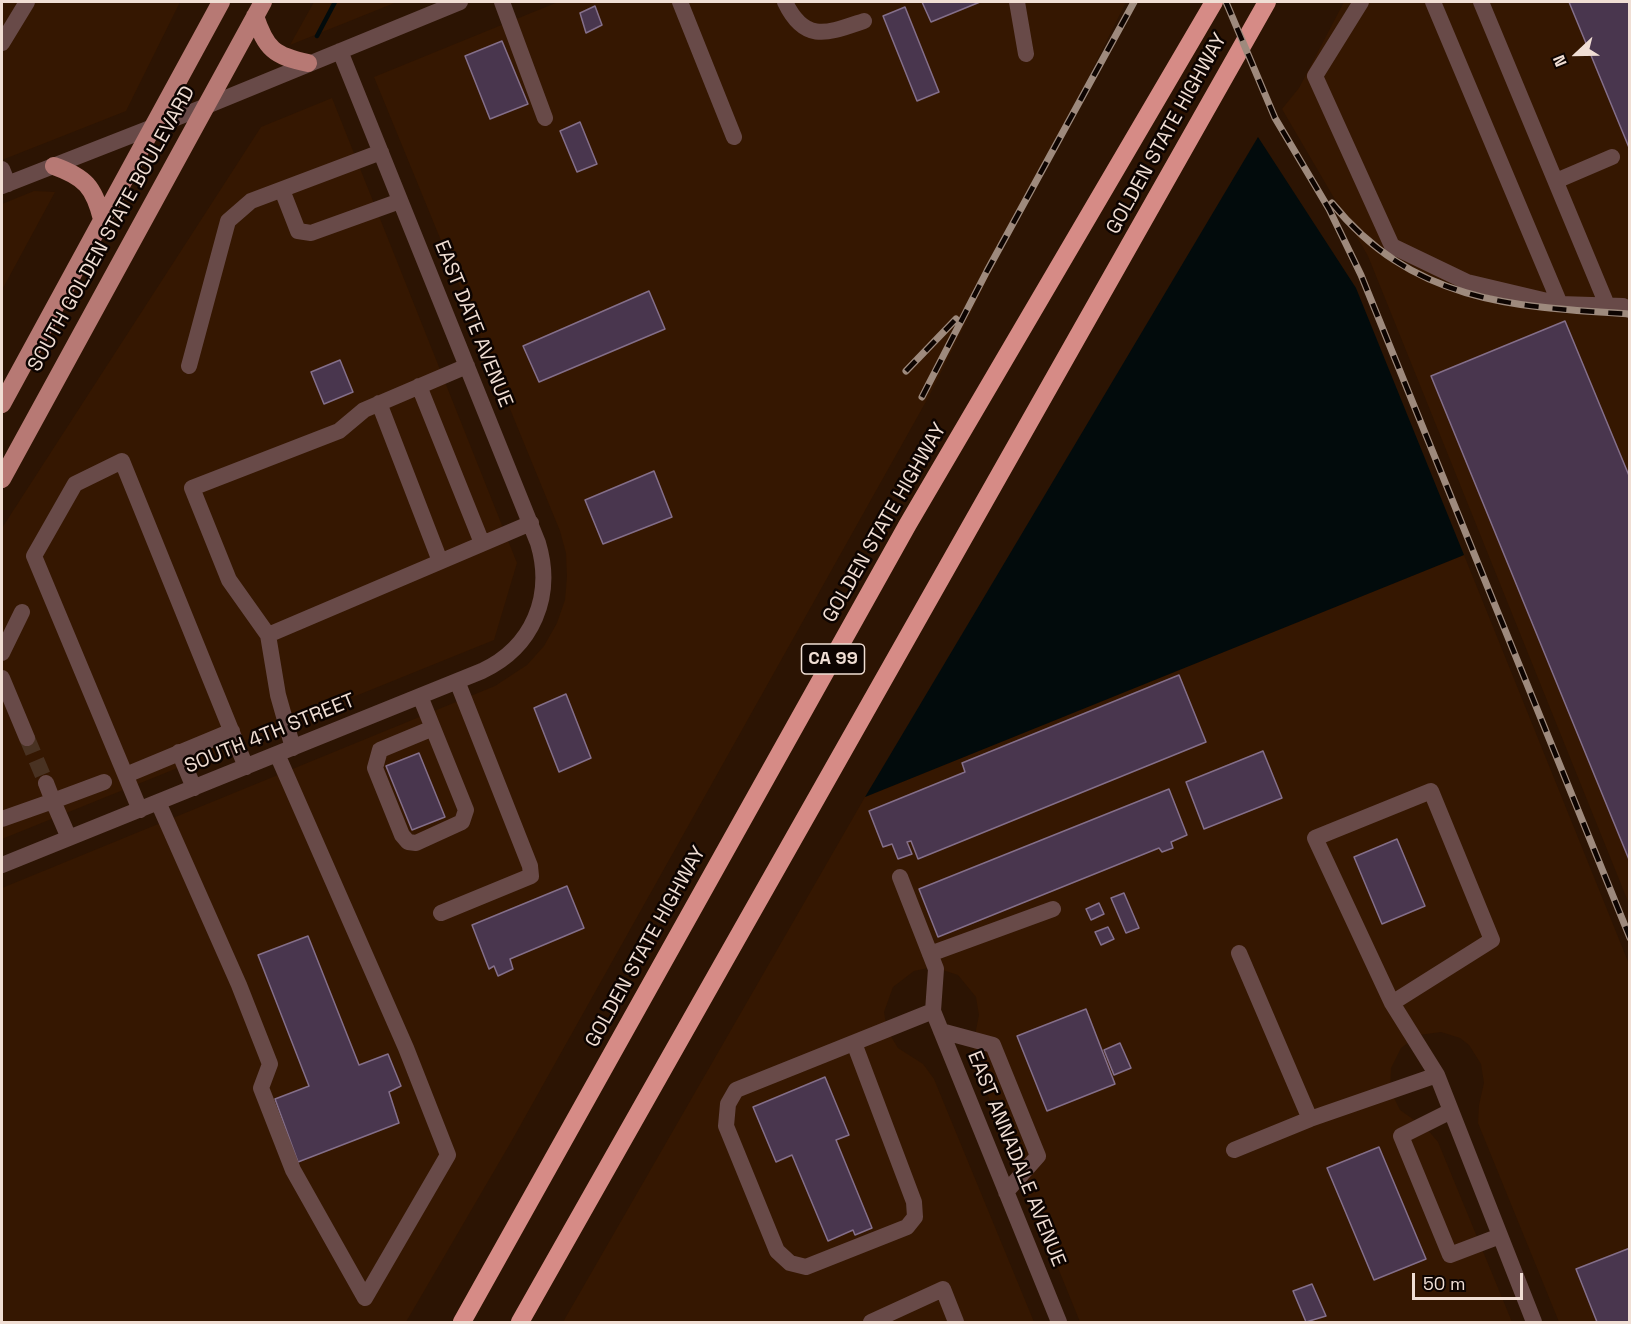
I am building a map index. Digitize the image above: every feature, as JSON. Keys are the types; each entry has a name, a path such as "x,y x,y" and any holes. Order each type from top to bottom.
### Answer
{"highway":[{"name":"GOLDEN STATE HIGHWAY","path":"462,1323 908,524 1214,2"},
{"name":"GOLDEN STATE HIGHWAY","path":"520,1323 1267,2"}],"main road":[{"name":"SOUTH GOLDEN STATE BOULEVARD","path":"2,404 221,2"},
{"name":"SOUTH GOLDEN STATE BOULEVARD","path":"2,479 259,9"},
{"path":"259,9 261,36 276,53 308,63"},
{"path":"54,166 74,173 84,180 98,202 102,219"}],"street":[{"path":"2,44 27,2"},
{"path":"4,180 54,166 460,2"},
{"path":"502,2 545,118"},
{"path":"680,2 734,137"},
{"path":"786,2 792,16 814,31 827,34 864,21"},
{"path":"1017,2 1026,54"},
{"path":"1361,2 1315,76 1392,246 1467,282 1560,304 1622,307"},
{"path":"1432,2 1560,304"},
{"path":"1481,2 1556,181 1622,307"},
{"name":"EAST DATE AVENUE","path":"340,51 531,523 544,570 537,617"},
{"path":"189,366 228,221 251,201 381,152"},
{"path":"1556,181 1612,157"},
{"path":"282,190 298,231 312,233 400,201"},
{"path":"158,802 239,985 270,1064 261,1088 293,1170 365,1298 448,1155 285,751 268,635 229,580 192,488 339,431 364,410 467,366"},
{"path":"419,386 482,543"},
{"path":"379,403 440,561"},
{"path":"140,810 34,556 75,484 122,461 246,766"},
{"path":"268,635 531,523"},
{"path":"2,653 22,612"},
{"name":"SOUTH 4TH STREET","path":"2,865 496,664 507,656 529,632 537,617"},
{"path":"2,678 27,738"},
{"path":"441,913 531,876 530,866 457,681"},
{"path":"420,696 434,728 466,810 462,822 416,843 408,842 402,835 375,768 376,760 380,750 434,728"},
{"path":"126,775 232,731"},
{"path":"179,752 194,788"},
{"path":"2,819 104,782"},
{"path":"46,783 69,838"},
{"path":"1392,1003 1492,940 1431,790 1316,838 1392,1003 1437,1075 1534,1323"},
{"path":"854,1043 914,1202 915,1217 907,1227 806,1267 790,1263 777,1251 726,1126 728,1104 736,1090 933,1011 936,969 900,877"},
{"path":"930,954 1053,909"},
{"path":"1239,953 1310,1119"},
{"name":"EAST ANNADALE AVENUE","path":"933,1011 1059,1323"},
{"path":"941,1031 993,1045 1038,1156 1006,1192"},
{"path":"1234,1150 1310,1119 1437,1075"},
{"path":"1451,1111 1401,1136 1450,1255 1500,1236"},
{"path":"871,1323 943,1289 956,1323"}],"shaded area":[{"path":"2,2 180,2 126,111 2,160"},
{"path":"314,2 397,2 290,45"},
{"path":"558,2 1126,2 928,398 511,1142 406,1322 2,1322 2,888 495,686 527,665 544,646 557,623 565,600 567,577 566,553 560,531 374,77"},
{"path":"1344,2 1629,2 1629,904 1368,256 1282,109 1299,88"},
{"path":"332,98 517,563 494,640 2,839 2,528 261,127"},
{"path":"1258,137 1356,288 1464,555 865,797"},
{"path":"34,191 55,192 2,290 2,204"},
{"path":"1464,555 1629,964 1629,1322 1559,1322 1478,1123 1484,1083 1481,1064 1469,1045 1460,1038 1441,1032 1419,1035 1401,1048 1391,1068 1390,1090 1400,1110 1427,1129 1438,1142 1512,1322 1080,1322 976,1066 973,1045 979,1015 976,997 958,975 933,967 914,971 893,987 884,1012 887,1030 898,1048 923,1064 934,1079 1034,1322 563,1322 865,797"}],"building":[{"path":"922,2 980,2 931,22"},
{"path":"1569,2 1630,2 1630,150"},
{"path":"595,6 602,25 586,33 580,13"},
{"path":"905,7 939,92 917,101 883,16"},
{"path":"502,41 528,104 490,119 465,56"},
{"path":"580,122 597,164 577,172 560,131"},
{"path":"649,291 665,329 539,382 523,346"},
{"path":"1565,321 1630,478 1630,862 1431,376"},
{"path":"340,360 353,392 324,404 311,372"},
{"path":"654,471 672,517 603,544 585,500"},
{"path":"1179,675 1206,742 918,859 911,841 907,842 912,854 898,859 892,844 883,847 869,811 965,772 962,763"},
{"path":"566,694 591,758 559,772 534,708"},
{"path":"1263,751 1282,798 1204,829 1186,782"},
{"path":"419,753 445,817 412,830 386,766"},
{"path":"1169,789 1187,835 1171,842 1173,848 1162,852 1159,848 938,937 919,889"},
{"path":"1397,839 1425,906 1382,924 1354,857"},
{"path":"567,886 584,928 510,959 513,969 498,976 494,966 489,969 472,925"},
{"path":"1124,893 1139,928 1126,933 1111,898"},
{"path":"1099,903 1104,914 1091,920 1086,909"},
{"path":"1108,927 1114,939 1101,945 1095,932"},
{"path":"308,936 359,1065 388,1054 401,1086 389,1092 399,1123 298,1162 275,1099 309,1086 258,955"},
{"path":"1086,1009 1115,1084 1047,1111 1017,1036"},
{"path":"1120,1043 1131,1068 1114,1075 1104,1050"},
{"path":"825,1077 849,1135 836,1140 872,1228 855,1235 853,1230 828,1241 792,1155 776,1162 753,1107"},
{"path":"1379,1147 1426,1259 1374,1280 1327,1168"},
{"path":"1630,1248 1630,1322 1597,1322 1576,1269"},
{"path":"1312,1284 1326,1316 1306,1322 1293,1291"}],"waterway":[{"path":"317,36 335,2"}],"tunnel":[{"path":"27,738 46,783"}],"railway":[{"path":"922,397 987,271 1134,2"},
{"path":"1226,2 1275,118 1329,209 1361,275 1630,938"},
{"path":"1332,203 1363,236 1396,261 1431,280 1467,293 1505,302 1545,308 1630,314"},
{"path":"906,371 956,319"}]}
